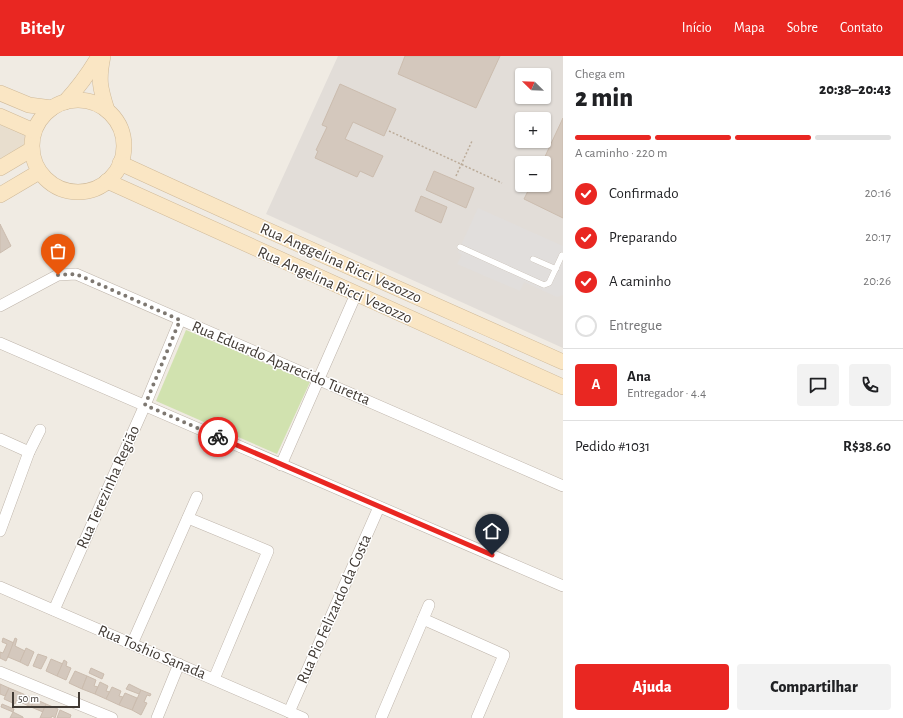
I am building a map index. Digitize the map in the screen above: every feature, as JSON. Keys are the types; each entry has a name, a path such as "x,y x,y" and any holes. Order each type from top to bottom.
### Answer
{"main road":[{"path":"0,93 29,105 58,105 80,100 94,103 106,110 116,121 122,135 123,149 120,163 115,173 108,181 97,188 84,192 72,192 59,188 48,182 39,172 32,149 34,131 41,118 58,105 77,89 99,56"},
{"path":"104,56 99,74 106,110"},
{"path":"0,116 34,131"},
{"path":"0,168 32,149"},
{"name":"Rua Anggelina Ricci Vezozzo","path":"120,163 336,262 563,362"},
{"path":"0,195 39,172"},
{"name":"Rua Angelina Ricci Vezozzo","path":"108,181 563,387"},
{"path":"377,304 386,283"}],"street":[{"name":"Rua Eduardo Aparecido Turetta","path":"0,306 58,275 76,274 563,486"},
{"path":"281,464 356,294"},
{"name":"Rua Terezinha Região","path":"54,610 145,405 180,320"},
{"path":"0,343 563,586"},
{"path":"0,531 29,452 40,430"},
{"path":"0,439 29,452"},
{"path":"132,644 197,497"},
{"name":"Rua Pio Felizardo da Costa","path":"289,712 379,507"},
{"path":"188,518 268,551 214,679"},
{"name":"Rua Toshio Sanada","path":"0,587 303,718"},
{"path":"382,718 429,605"},
{"path":"423,620 504,655 477,718"},
{"path":"157,718 179,664"},
{"path":"0,672 112,718"}],"lane":[{"path":"460,247 544,285 550,283 562,255"},
{"path":"533,259 556,269"}],"path":[{"path":"389,131 502,183"},
{"path":"456,176 472,141"}],"shaded area":[{"path":"338,56 563,56 563,348 266,214"},
{"path":"0,121 30,134 27,146 0,161"},
{"path":"478,208 563,246 563,295 557,297 524,282 520,291 457,264 462,255 458,252"}],"green space":[{"path":"186,330 310,382 277,454 156,401"}],"building":[{"path":"405,56 500,56 476,108 398,74"},
{"path":"340,84 396,109 384,136 353,122 345,139 383,156 373,177 360,171 357,177 315,158 318,151 316,150 327,127 322,125"},
{"path":"563,118 563,218 524,199 528,192 551,192 551,156 545,156 549,148 551,148 551,144"},
{"path":"434,171 474,188 466,208 426,190"},
{"path":"421,196 447,207 441,223 415,211"},
{"path":"0,224 11,246 0,253"},
{"path":"3,638 14,643 6,661 0,658 0,652 3,653 7,644 2,642"},
{"path":"15,638 17,639 15,646 25,651 20,662 8,657"},
{"path":"26,648 34,652 28,666 20,662"},
{"path":"38,654 47,657 41,669 33,666"},
{"path":"51,659 63,664 57,676 46,671"},
{"path":"64,660 67,662 66,666 71,668 66,680 57,676"},
{"path":"91,668 104,674 102,679 89,673"},
{"path":"75,671 87,676 82,689 69,683"},
{"path":"87,676 96,680 94,686 98,687 95,694 82,689"},
{"path":"100,682 108,686 106,691 110,692 106,699 95,694"},
{"path":"0,684 9,688 5,696 0,694"},
{"path":"129,684 141,690 139,694 126,689"},
{"path":"112,687 121,691 119,696 123,697 119,705 106,699"},
{"path":"9,688 21,693 15,704 4,699"},
{"path":"141,690 151,694 150,696 147,695 144,702 147,703 141,715 132,710"},
{"path":"21,693 35,699 31,707 18,701"},
{"path":"125,693 137,698 132,710 119,705"},
{"path":"35,699 46,704 43,712 31,707"},
{"path":"2,704 14,709 13,712 1,707"},
{"path":"46,704 58,709 55,718 52,716 51,718 40,718"},
{"path":"60,710 71,715 70,718 57,718"},
{"path":"13,712 23,717 23,718 10,718"}],"way so far":[{"path":"58,275 76,274 180,320 145,405 218,437"}],"route":[{"path":"218,437 492,555"}]}
